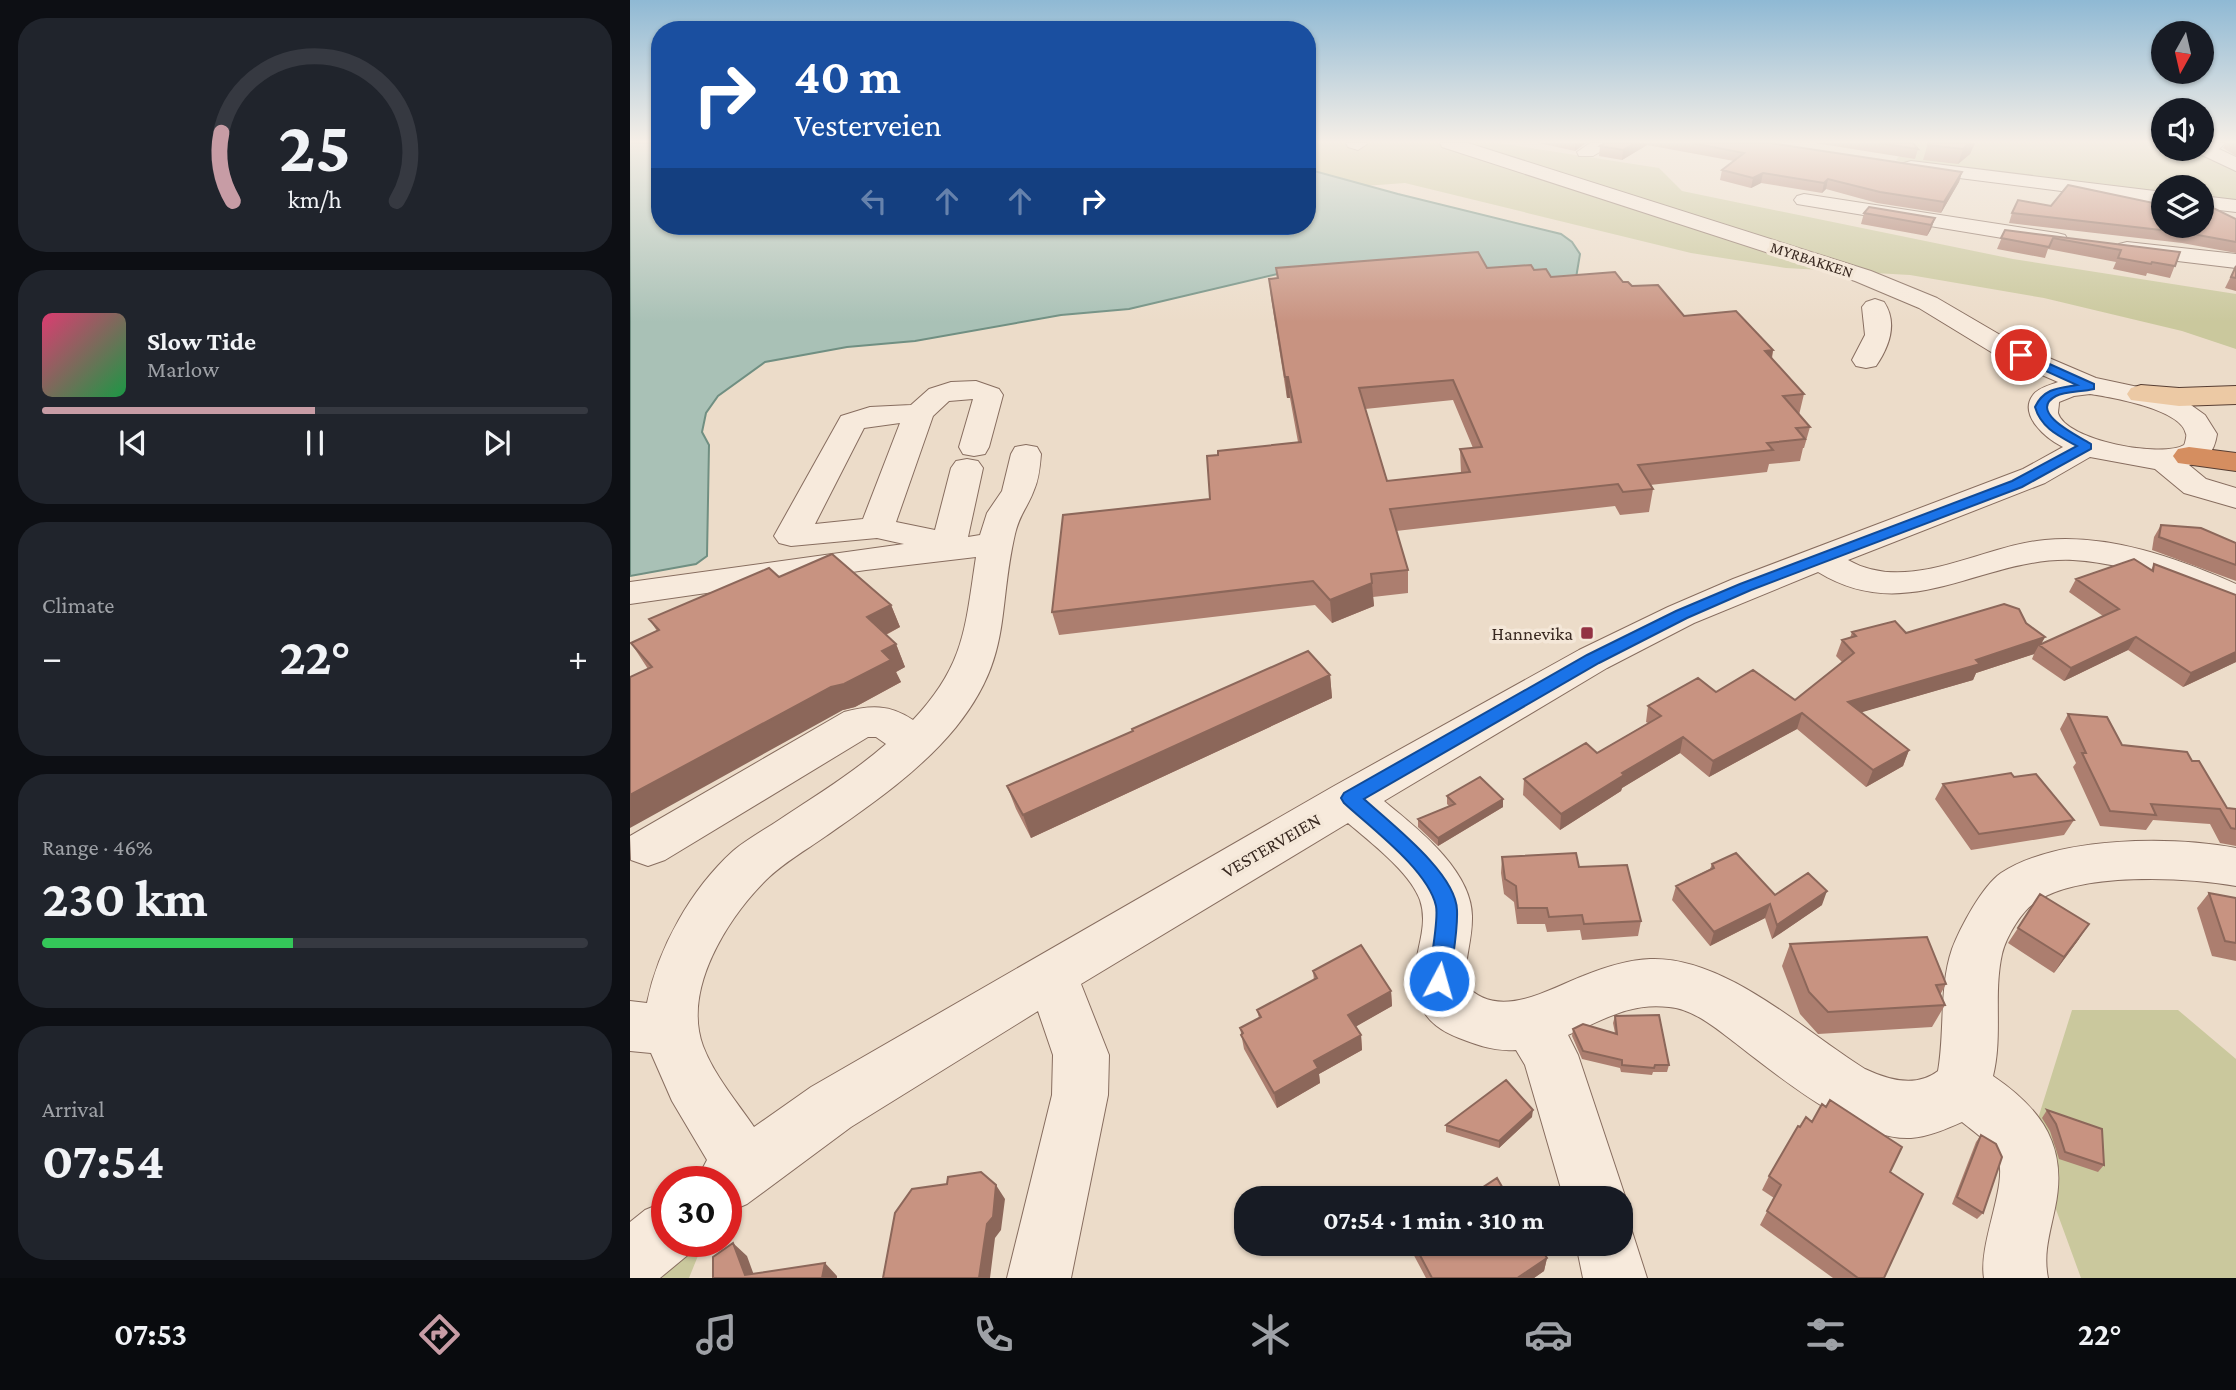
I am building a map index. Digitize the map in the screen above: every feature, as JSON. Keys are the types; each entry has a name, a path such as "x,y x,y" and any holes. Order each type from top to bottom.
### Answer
{"highway":[{"path":"2187,442 2236,446"},
{"path":"2187,442 2236,463"}],"main road":[{"path":"2141,394 2191,397 2236,395"},
{"path":"2187,442 2210,415 2236,410"}],"street":[{"name":"MYRBAKKEN","path":"1634,203 1863,276 1928,303 2006,349 2090,386"},
{"path":"1821,203 2075,243"},
{"path":"2214,203 2236,206"},
{"path":"2101,246 2236,261"},
{"path":"1866,360 1878,339 1880,325 1874,307"},
{"name":"MYRBAKKEN","path":"2006,349 2037,383 2045,398 2041,407 2044,416 2053,427 2087,446"},
{"path":"2045,398 2068,388 2090,386 2141,394 2172,407 2187,442 2180,477 2195,486 2236,498"},
{"path":"877,528 919,413 939,395 951,391 984,391 989,395 971,458 971,545"},
{"path":"919,413 870,416 852,422 791,536 877,528 971,545"},
{"path":"2087,446 2138,459 2187,442"},
{"name":"VESTERVEIEN","path":"742,1171 831,1107 1350,798 1615,648 1692,610 1920,522 1969,524 2012,512 2038,495 2034,476 2087,446"},
{"name":"VESTERVEIEN","path":"732,1166 689,1073 651,1028 677,989 690,950 711,913 736,879 782,841 874,780 947,709 972,669 979,645 971,545 1004,511 1018,492 1026,454"},
{"path":"630,593 971,545"},
{"path":"1821,559 1850,576 1871,582 1892,583 1919,582 2044,551 2093,551 2150,563 2187,575 2236,598"},
{"path":"648,847 859,723 884,721 915,743"},
{"path":"1350,798 1419,861 1437,885 1447,908 1439,981 1447,1003 1472,1020 1503,1027 1531,1026 1616,988 1650,983 1683,985 1716,998 1815,1070 1857,1096 1885,1105 1917,1110 1939,1104 1962,1088 1971,1049 1971,989 1978,949 2015,889 2044,875 2108,863 2168,858 2236,867"},
{"path":"1040,1278 1080,1095 1081,1055 1064,1003 1045,980"},
{"path":"1531,1026 1550,1055 1591,1186"},
{"path":"1962,1088 2009,1122 2023,1141 2029,1171 2026,1204 2012,1263 2015,1278"},
{"path":"630,1262 651,1245"},
{"path":"1610,1256 1615,1278"}],"shaded area":[{"path":"630,203 651,203 651,235 1316,235 1316,203 1433,203 1561,234 1572,242 1580,254 1576,278 1559,280 1522,271 1446,264 1290,271 1129,309 1061,315 915,341 847,347 765,362 718,396 706,413 702,432 709,445 707,556 696,564 630,576"},
{"path":"1485,203 1739,203 2013,259 2236,294 2236,349 2182,331 2044,298 1910,275 1786,268 1691,253"},
{"path":"2072,1010 2178,1010 2236,1059 2236,1278 2081,1278 2031,1141"},
{"path":"680,1257 698,1257 689,1278 662,1278"}],"building":[{"path":"2017,203 2051,206 2054,203 2151,203 2151,229 2012,213"},
{"path":"1869,207 1935,218 1931,225 1864,213"},
{"path":"2214,208 2236,219 2236,242 2214,238"},
{"path":"2005,230 2180,252 2175,266 2151,264 2118,258 2121,250 2053,238 2049,247 2001,238"},
{"path":"1478,252 1487,268 1531,265 1534,270 1546,269 1551,277 1615,272 1623,282 1632,286 1658,285 1684,316 1736,311 1773,350 1765,351 1804,394 1783,396 1810,427 1796,428 1805,439 1767,443 1773,450 1638,465 1653,489 1623,492 1618,484 1390,509 1408,570 1371,574 1372,583 1330,600 1313,581 1052,612 1063,515 1210,499 1207,456 1218,455 1218,451 1301,442 1288,377 1285,377 1269,279 1278,278 1276,268","holes":["1453,380 1482,447 1460,449 1470,472 1387,481 1359,388"]},
{"path":"2161,525 2201,528 2236,543 2236,565 2159,537"},
{"path":"832,554 891,605 867,617 896,644 882,651 891,660 844,684 831,687 630,795 630,677 652,667 631,643 659,630 649,619 769,568 779,577"},
{"path":"2134,559 2153,571 2154,564 2236,595 2236,652 2191,673 2136,637 2071,668 2039,645 2119,609 2076,579"},
{"path":"2004,604 2019,609 2026,623 2045,637 1976,660 1980,664 1848,702 1909,750 1873,770 1802,713 1713,761 1683,737 1622,773 1624,775 1561,814 1524,779 1586,743 1597,753 1661,716 1648,706 1698,678 1716,692 1753,670 1795,700 1854,653 1842,640 1856,636 1852,632 1895,621 1906,633"},
{"path":"1308,651 1330,675 1023,815 1007,786 1133,731 1132,729"},
{"path":"2068,714 2107,717 2122,745 2187,752 2192,761 2199,761 2227,808 2236,809 2236,829 2231,828 2220,809 2151,804 2156,815 2110,811 2082,753 2086,753"},
{"path":"2011,773 2014,777 2036,774 2074,820 1979,834 1943,784"},
{"path":"1480,777 1503,799 1438,838 1418,819 1455,804 1447,796"},
{"path":"1576,853 1579,867 1627,865 1641,921 1584,924 1582,915 1549,917 1547,908 1518,908 1516,886 1505,879 1502,857"},
{"path":"1736,853 1775,895 1808,873 1827,891 1777,925 1770,904 1714,932 1676,886 1714,868 1712,864"},
{"path":"2209,893 2236,898 2236,943 2225,941"},
{"path":"2040,894 2089,924 2064,957 2018,928"},
{"path":"1927,937 1946,984 1936,985 1945,1005 1828,1012 1809,992 1790,944"},
{"path":"1361,945 1391,991 1348,1015 1361,1035 1314,1061 1318,1068 1274,1093 1241,1035 1243,1033 1240,1028 1261,1017 1257,1010 1317,978 1313,971"},
{"path":"1659,1015 1669,1065 1655,1065 1654,1068 1622,1065 1622,1060 1583,1051 1573,1029 1583,1024 1617,1034 1615,1016"},
{"path":"1506,1080 1533,1110 1499,1141 1446,1125"},
{"path":"1830,1100 1902,1147 1890,1172 1923,1194 1884,1278 1858,1278 1767,1211 1781,1185 1769,1176 1798,1126 1800,1127 1806,1117 1812,1122 1822,1104 1826,1107"},
{"path":"2047,1110 2102,1129 2104,1165 2065,1152 2056,1124"},
{"path":"1981,1135 1996,1144 2002,1157 1983,1213 1957,1197"},
{"path":"981,1172 996,1185 993,1217 987,1224 979,1278 883,1278 895,1213 912,1189 947,1184 948,1177"},
{"path":"1497,1178 1502,1186 1485,1186"},
{"path":"1420,1256 1547,1258 1520,1278 1432,1278"},
{"path":"713,1257 738,1257 745,1275 825,1263 822,1278 713,1278"}],"place":[{"name":"Hannevika","path":"1587,633"}],"route":[{"path":"1439,981 1447,908 1437,885 1419,861 1350,798 1593,659 1681,615 1746,587 2017,484 2087,446 2053,427 2041,407 2045,398 2054,392 2090,386 2021,355"}]}
